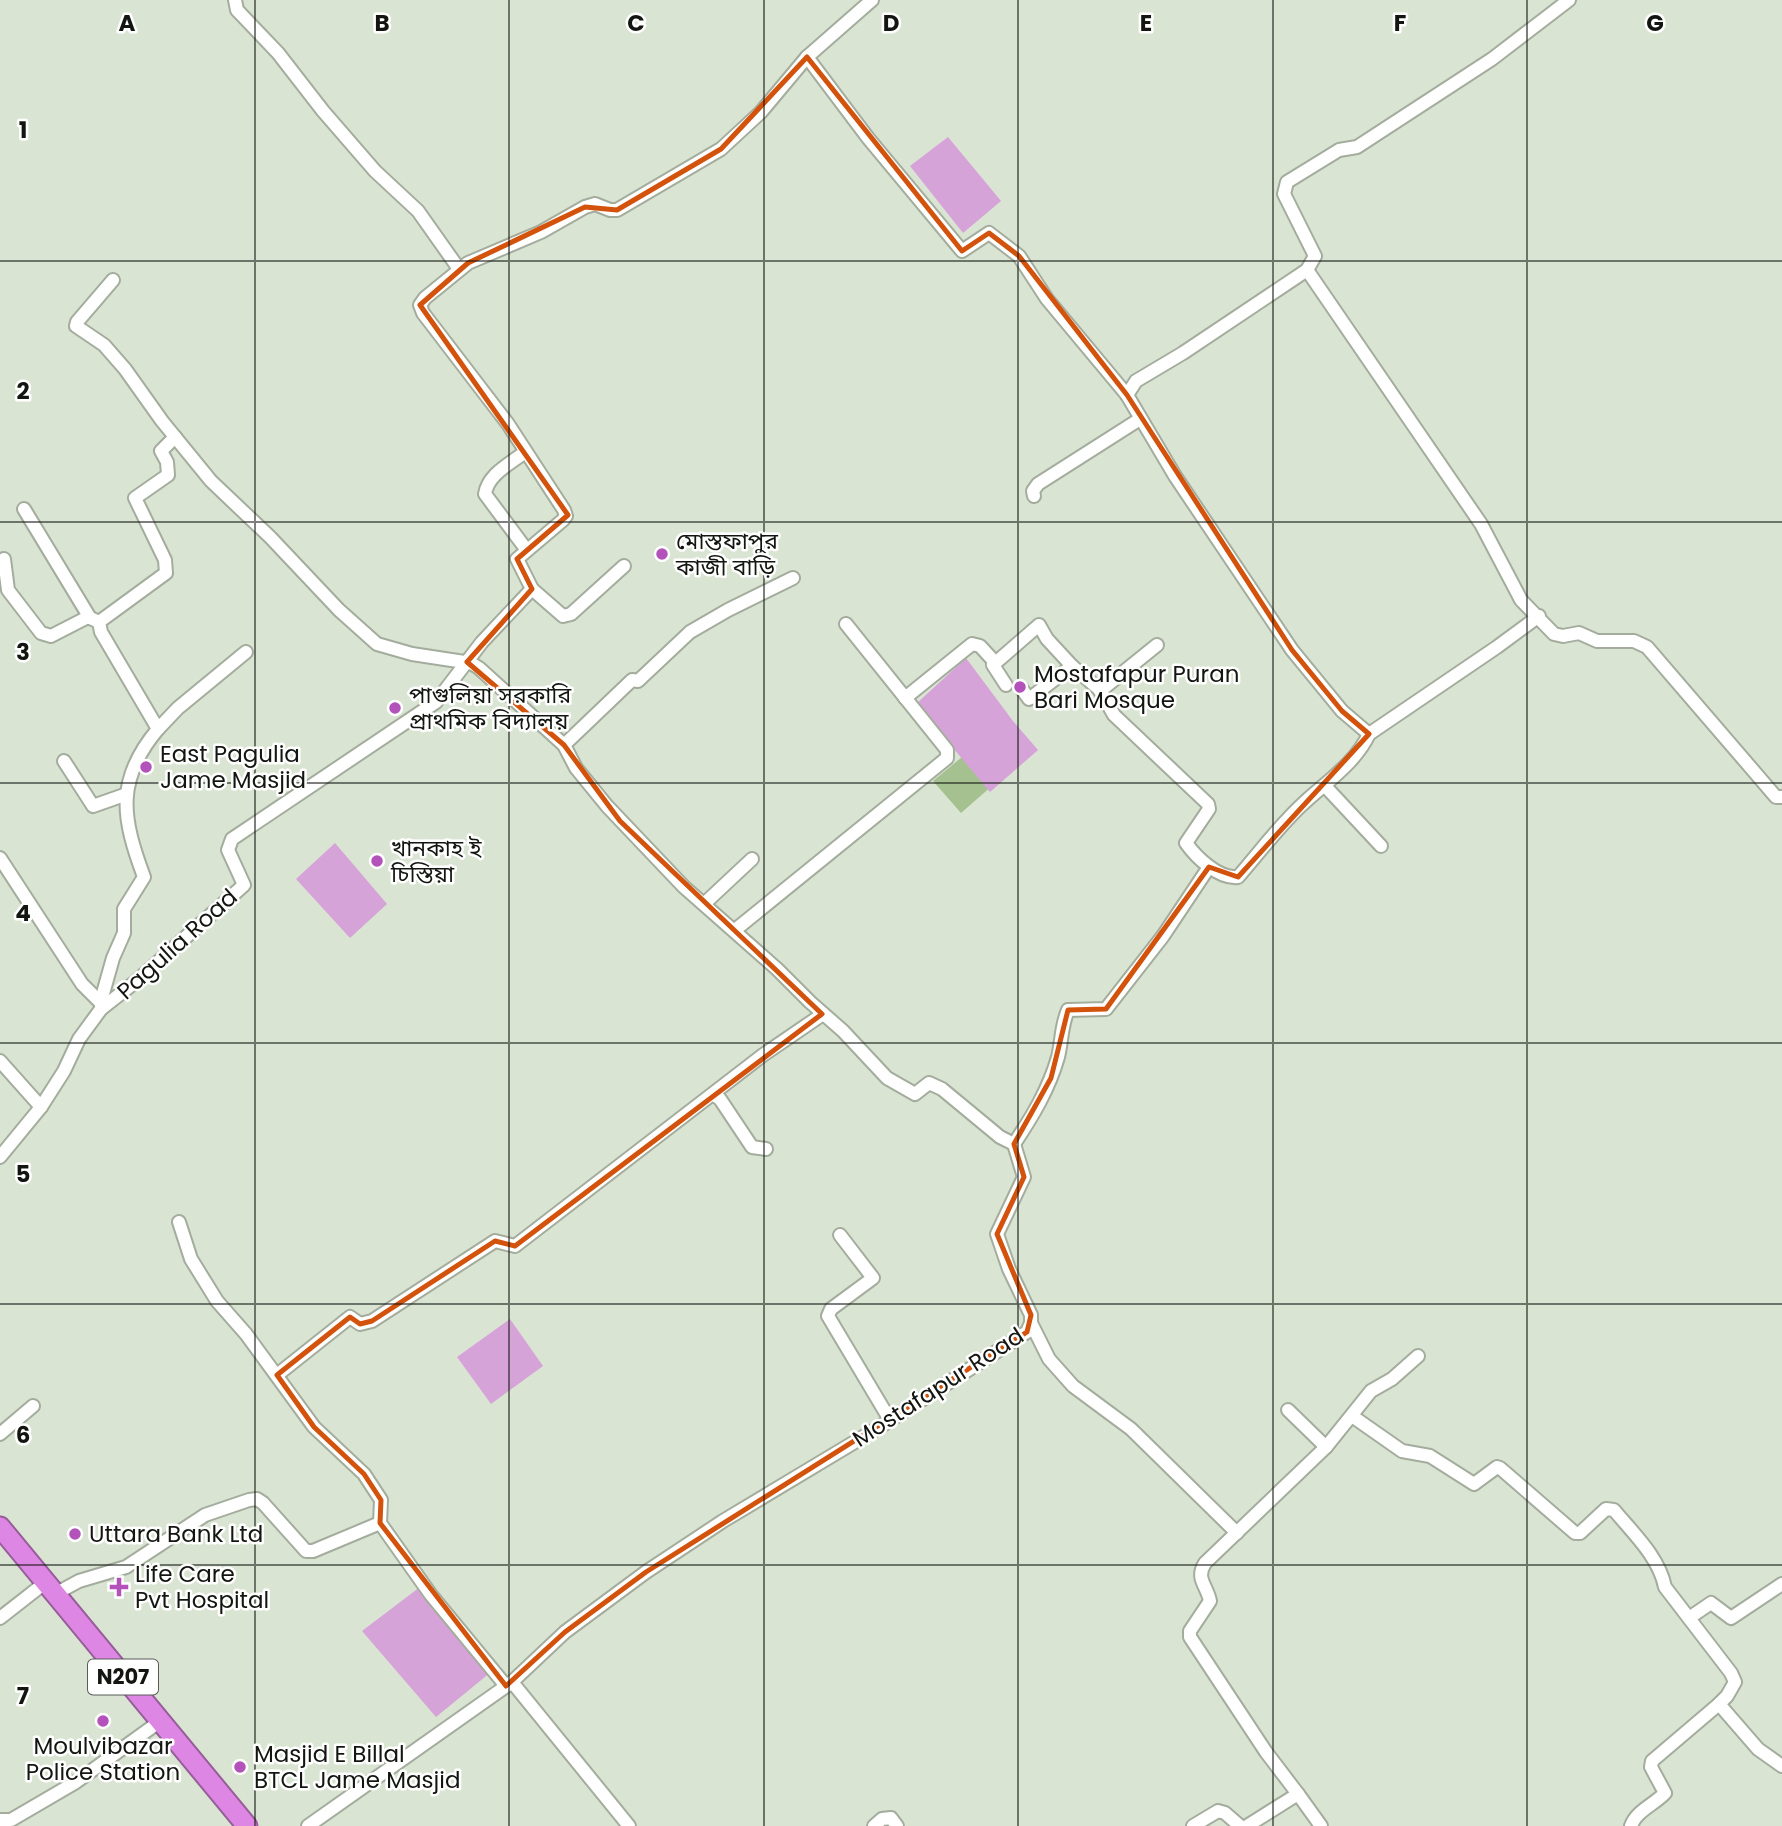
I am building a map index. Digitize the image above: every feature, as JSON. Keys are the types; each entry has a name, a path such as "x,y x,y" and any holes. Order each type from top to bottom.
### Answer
{"highway":[{"name":"N207","path":"0,1527 247,1826"}],"street":[{"path":"235,0 237,10 278,53 375,171 418,211 458,269"},
{"path":"624,566 570,614 563,616 532,589 517,559 566,516 564,510 508,424 423,313 420,305 458,269 541,232 585,207 595,204 617,210 721,149 761,112 807,57 872,0"},
{"path":"1127,395 1136,381 1183,353 1307,270 1315,256 1284,194 1287,182 1339,150 1357,147 1492,59 1569,0"},
{"path":"807,57 868,138 962,251 989,233 1018,256 1047,299 1127,395 1182,488 1292,650 1342,711 1368,734"},
{"path":"1307,270 1481,524 1521,600 1554,634 1563,636 1579,633 1597,641 1634,641 1647,647 1776,797 1782,797"},
{"path":"113,279 76,326 104,345 125,369 211,481 339,610 377,644 412,654 467,662 479,668 564,745 576,768 620,821 684,887 705,903 725,925 735,930 887,1077 915,1094 929,1083 942,1089 999,1137 1014,1144 1028,1124 1051,1079 1059,1055 1062,1023 1068,1010 1106,1009 1163,936 1209,867"},
{"path":"1034,496 1033,492 1038,484 1140,419"},
{"path":"94,620 166,573 165,560 135,498 168,475 167,462 160,451 175,437"},
{"path":"525,452 486,484 485,494 526,550"},
{"path":"24,509 158,729"},
{"path":"4,559 8,590 41,633 51,636 75,621 88,617 94,620"},
{"path":"564,745 632,680 638,681 690,632 793,578"},
{"path":"467,662 532,589"},
{"path":"1006,685 993,665 1039,625 1047,639 1100,691 1114,715 1208,804 1209,809 1186,843 1209,867 1233,878 1238,877 1306,801 1325,786 1363,745 1368,734 1497,648 1539,616"},
{"path":"735,930 947,758 947,750 846,624"},
{"path":"905,698 972,644 980,646 991,658"},
{"path":"1100,691 1157,645"},
{"name":"Pagulia Road","path":"102,1007 113,958 124,933 124,909 132,892 144,877 128,825 125,801 135,760 178,708 246,652"},
{"name":"Pagulia Road","path":"0,1157 41,1107 64,1071 79,1039 102,1007 129,988 244,885 228,850 232,839 436,702 467,662"},
{"path":"1021,688 1029,699 1072,666"},
{"path":"64,761 93,806 127,794"},
{"path":"1325,786 1381,846"},
{"path":"0,858 82,984 102,1007"},
{"path":"705,903 752,859"},
{"path":"277,1375 350,1317 360,1324 372,1321 495,1241 515,1247 713,1094 823,1014"},
{"path":"0,1061 41,1107"},
{"path":"713,1094 720,1099 752,1147 766,1149"},
{"name":"Mostafapur Road","path":"308,1826 509,1684 565,1632 646,1572 723,1521 890,1420 1027,1332 1031,1315 1009,1269 997,1234 1024,1177 1014,1144"},
{"path":"179,1222 191,1259 217,1301 277,1375 314,1427 364,1474 380,1500 380,1523 430,1595 629,1826"},
{"path":"840,1235 873,1278 831,1309 828,1316 890,1420"},
{"path":"1031,1323 1049,1359 1073,1386 1131,1429 1237,1533"},
{"path":"1321,1826 1266,1752 1190,1637 1190,1631 1210,1601 1200,1578 1200,1570 1326,1447 1371,1391 1392,1379 1418,1356"},
{"path":"0,1434 33,1406"},
{"path":"1288,1409 1326,1447"},
{"path":"1352,1416 1402,1451 1430,1456 1474,1484 1497,1467 1500,1468 1576,1533 1580,1533 1606,1508 1614,1510 1656,1561 1665,1587 1731,1673 1735,1682 1719,1704 1658,1753 1652,1761 1651,1767 1665,1793 1639,1814 1631,1826"},
{"path":"0,1618 50,1588 126,1567 205,1515 249,1500 257,1499 263,1503 306,1551 313,1551 380,1523"},
{"path":"1689,1618 1711,1603 1731,1618 1782,1584"},
{"path":"1719,1704 1758,1749 1782,1766"},
{"path":"0,1820 12,1820 76,1782 159,1722"},
{"path":"1247,1826 1298,1794"},
{"path":"1193,1826 1218,1811 1225,1813 1240,1826"},
{"path":"874,1826 882,1819 891,1818 897,1826"}],"highlighted area":[{"path":"807,57 962,251 989,233 1019,256 1127,395 1292,650 1342,711 1369,734 1238,877 1209,867 1106,1009 1068,1010 1051,1078 1014,1144 1024,1177 997,1234 1031,1315 1027,1332 646,1572 565,1632 506,1686 380,1523 381,1500 364,1474 314,1427 277,1375 350,1317 360,1324 372,1321 495,1241 515,1246 822,1014 620,821 564,745 467,662 532,589 517,559 568,515 420,305 468,263 585,207 617,210 721,149"}],"green space":[{"path":"968,752 993,785 961,813 933,781"}],"shaded area":[{"path":"948,137 1001,201 963,233 910,166"},
{"path":"966,658 1038,750 990,792 916,704"},
{"path":"335,843 387,904 350,938 296,879"},
{"path":"510,1319 543,1366 491,1404 457,1357"},
{"path":"420,1587 491,1672 436,1717 362,1631"}],"place":[{"name":"মোস্তফাপুর কাজী বাড়ি","path":"662,554"},
{"name":"Mostafapur Puran Bari Mosque","path":"1020,687"},
{"name":"পাগুলিয়া সরকারি প্রাথমিক বিদ্যালয়","path":"395,708"},
{"name":"East Pagulia Jame Masjid","path":"146,767"},
{"name":"খানকাহ ই চিস্তিয়া","path":"377,861"},
{"name":"Uttara Bank Ltd","path":"75,1534"},
{"name":"Life Care Pvt Hospital","path":"119,1587"},
{"name":"Moulvibazar Police Station","path":"103,1721"},
{"name":"Masjid E Billal BTCL Jame Masjid","path":"240,1767"}]}
